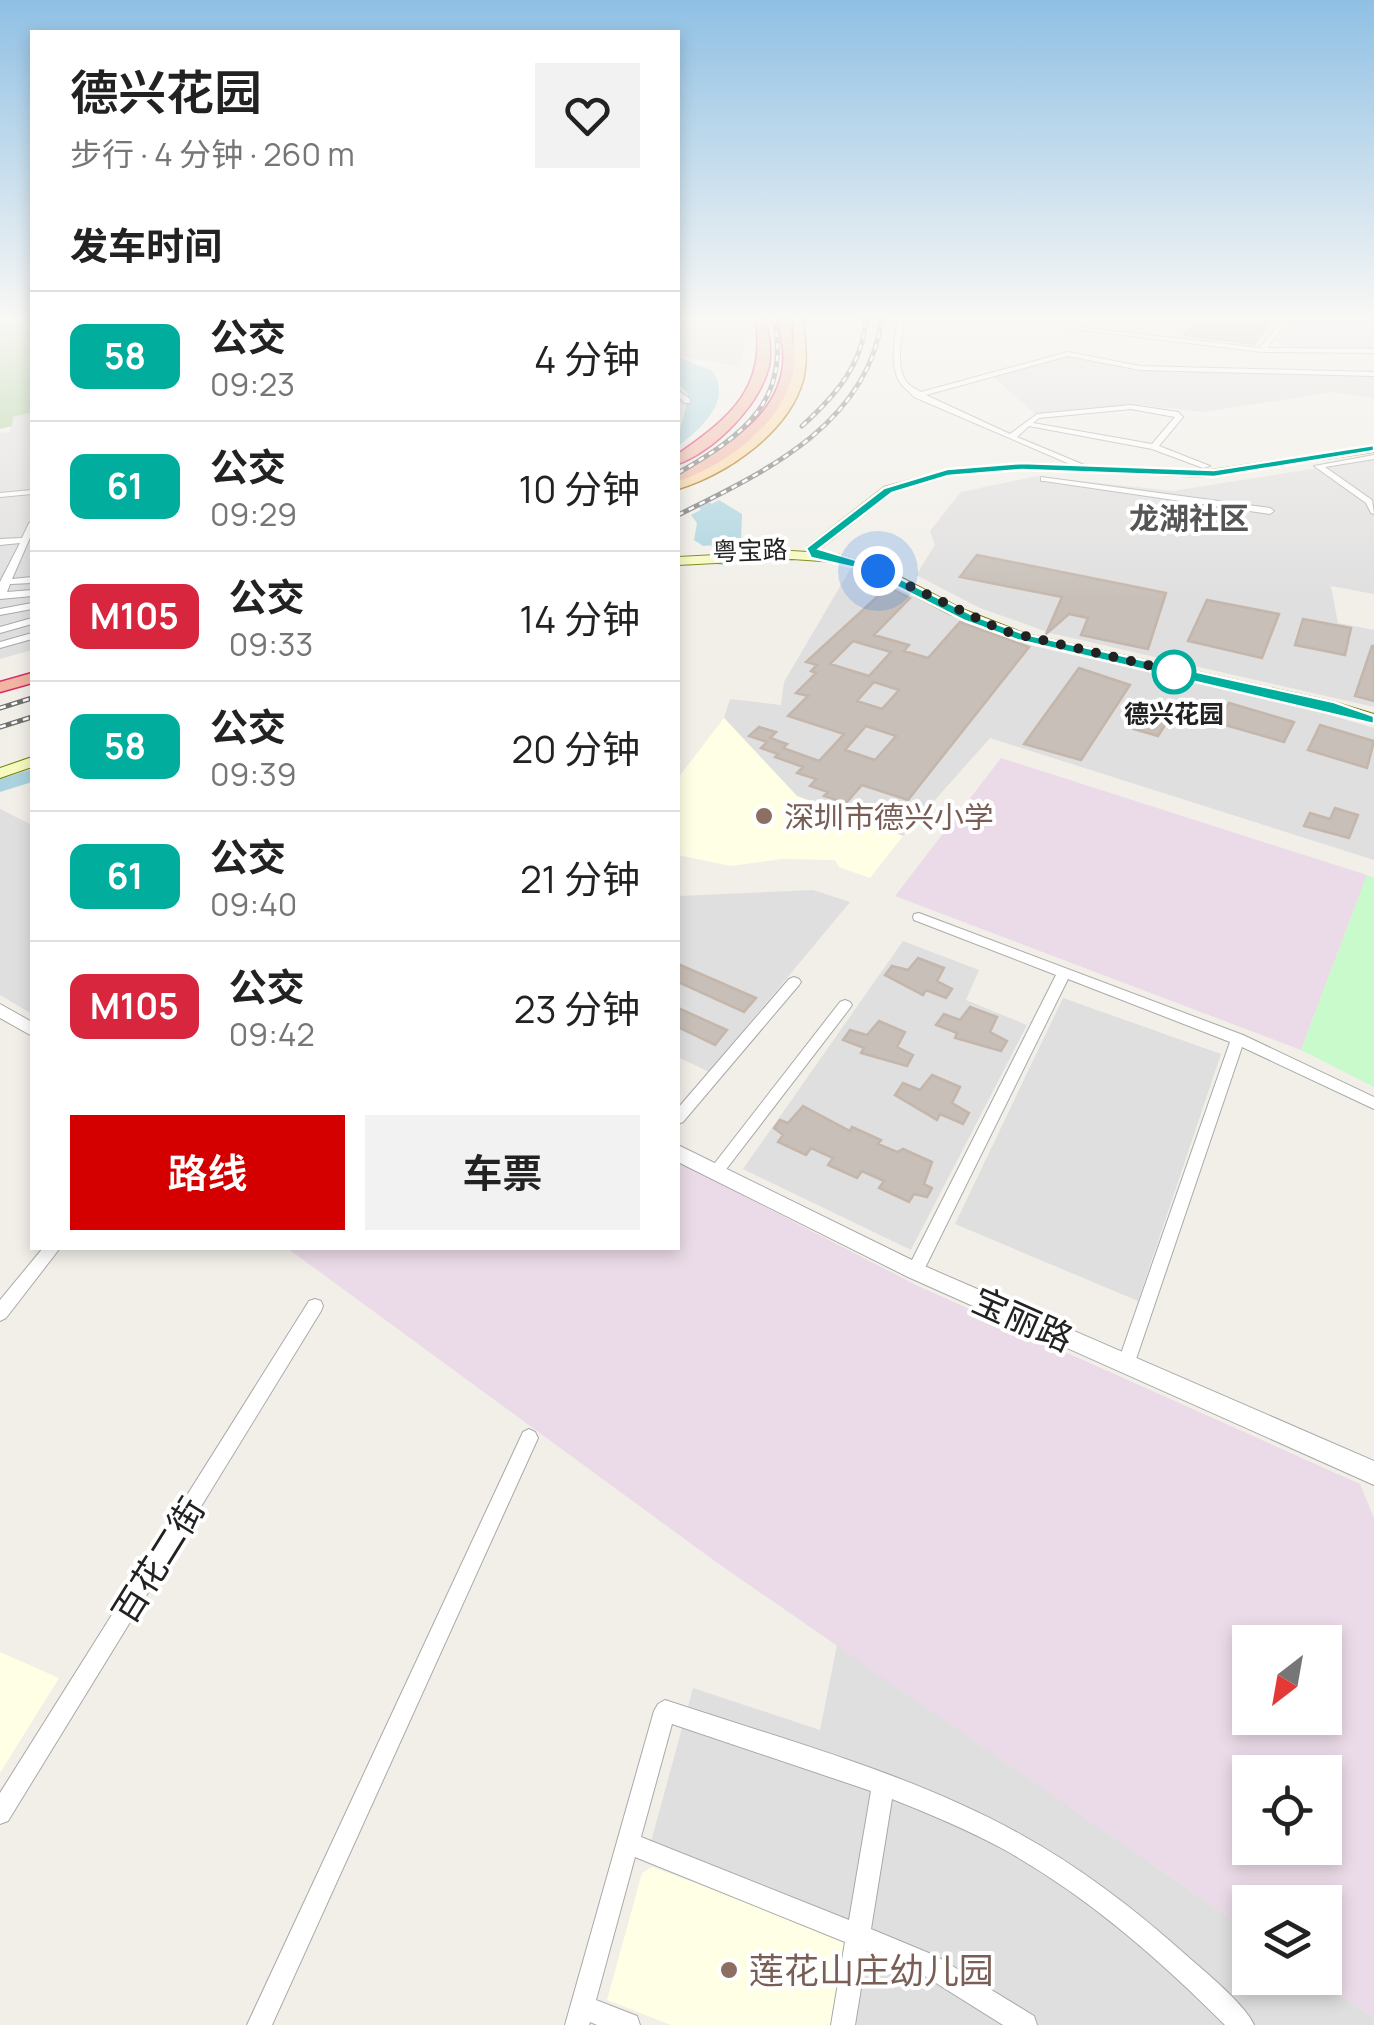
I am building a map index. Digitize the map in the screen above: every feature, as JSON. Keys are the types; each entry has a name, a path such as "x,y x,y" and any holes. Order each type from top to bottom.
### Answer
{"highway":[{"path":"680,459 737,412"},
{"path":"680,476 726,454"},
{"path":"0,674 30,665"},
{"path":"0,688 30,679"}],"main road":[{"path":"680,484 765,431 780,412"},
{"path":"817,551 881,495 917,479 1001,467 1214,474 1374,453"},
{"path":"817,551 894,496 954,478 1020,470 1135,478 1213,478 1374,453"},
{"path":"847,531 846,544 885,568 962,608 1026,632 1374,716"},
{"path":"817,551 885,568"},
{"path":"817,551 868,567 970,618 1022,637 1374,716"},
{"name":"粤宝路","path":"680,558 817,551"},
{"path":"0,765 30,758"},
{"path":"0,773 30,759"}],"street":[{"path":"957,412 1086,470"},
{"path":"1013,436 1036,416 1073,412"},
{"path":"1154,448 1179,417 1166,412"},
{"path":"1028,424 1154,448 1206,466"},
{"path":"1374,453 1318,466 1369,502 1374,512"},
{"path":"1135,478 1140,493"},
{"path":"1044,480 1270,511"},
{"path":"0,495 30,492"},
{"path":"1,591 8,568 30,529"},
{"path":"0,542 22,545"},
{"path":"0,552 22,545"},
{"path":"1,591 30,581"},
{"path":"1,591 30,593"},
{"path":"0,612 30,606"},
{"path":"0,630 30,622"},
{"path":"0,645 30,637"},
{"path":"919,917 1238,1038 1374,1102"},
{"path":"914,1271 1064,972"},
{"path":"680,1116 794,982"},
{"path":"716,1172 845,1005"},
{"path":"0,1010 30,1029"},
{"path":"1126,1365 1238,1038"},
{"name":"宝丽路","path":"680,1154 914,1271 1374,1473"},
{"path":"0,1313 50,1250"},
{"name":"百花二街","path":"0,1814 315,1306"},
{"path":"259,2025 529,1438"},
{"path":"628,2025 580,2016 666,1711 883,1784 968,1819 1076,1882 1139,1930 1242,2025"},
{"path":"842,2025 883,1784"},
{"path":"628,1843 928,1964 1025,2025"}],"shaded area":[{"path":"1033,412 1069,412 1037,416"},
{"path":"30,413 30,651 0,659 0,433 10,432 13,417"},
{"path":"1374,459 1374,594 1331,586 1338,623 1374,630 1374,707 1050,633 980,608 916,575 935,545 930,531 961,492 1037,476 1173,491"},
{"name":"德兴花园","path":"852,566 963,620 1033,646 1303,707 1374,728 1374,860 990,738 903,836 797,796 724,718 730,699 781,705 784,682"},
{"name":"深圳市德兴小学","path":"724,718 797,796 903,836 870,878 839,867 835,860 781,859 731,866 680,855 680,775"},
{"path":"1001,758 1367,875 1301,1050 895,896"},
{"path":"0,809 30,824 30,1013 0,995"},
{"path":"813,890 850,902 709,1072 680,1058 680,896"},
{"path":"903,941 979,970 966,1000 1027,1025 911,1250 743,1169"},
{"path":"1063,998 1221,1054 1138,1301 955,1224"},
{"path":"680,1163 918,1286 1360,1484 1374,1518 1374,2018 1341,1995 1342,1885 1232,1885 1232,1920 716,1562 290,1250 680,1250"},
{"path":"837,1645 1232,1919 1232,1995 1341,1995 1374,2018 1374,2025 834,2025 852,1922 649,1849 693,1688 820,1730"},
{"path":"0,1652 59,1678 0,1773"},
{"name":"莲花山庄幼儿园","path":"652,1867 849,1939 834,2025 671,2025 607,2000 642,1873"}],"green space":[{"path":"0,412 30,412 13,417 12,426 0,429"},
{"path":"1367,875 1374,878 1374,1087 1301,1050"}],"water":[{"path":"684,412 712,412 680,444"},
{"path":"719,500 742,514 741,543 703,546 694,540 697,523 691,515"}],"building":[{"path":"977,555 1166,593 1148,649 1081,635 1088,618 1069,614 1046,634 1062,597 960,577"},
{"path":"888,587 910,598 874,635 909,645 904,651 928,658 960,622 1029,647 908,800 862,785 846,803 824,796 828,792 810,786 816,779 797,773 803,767 775,757 778,754 761,748 767,742 749,736 759,727 776,732 770,738 787,744 783,748 819,761 844,734 788,716 808,696 796,693 816,673 811,671 817,665 806,662","holes":["853,641 863,644 891,652 869,676 830,664","874,682 899,690 882,709 857,701","866,726 896,736 875,760 845,750"]},
{"path":"1207,600 1279,614 1262,658 1188,641"},
{"path":"1303,619 1351,628 1345,655 1295,645"},
{"path":"1374,646 1374,701 1355,696"},
{"path":"1079,668 1130,685 1081,760 1024,744"},
{"path":"1229,703 1294,722 1284,742 1218,723"},
{"path":"1148,714 1167,722 1158,736 1134,729"},
{"path":"1320,725 1374,741 1367,768 1308,750"},
{"path":"1335,808 1358,815 1349,838 1304,826 1310,813 1330,819"},
{"path":"918,958 944,968 937,981 952,989 946,998 926,990 923,995 885,975 892,966 908,970"},
{"path":"680,965 756,998 744,1012 680,983"},
{"path":"970,1007 997,1017 990,1032 1007,1041 1001,1051 955,1038 957,1033 936,1025 944,1014 960,1020"},
{"path":"680,1009 727,1030 715,1045 680,1028"},
{"path":"879,1021 905,1032 897,1047 913,1055 907,1066 861,1053 864,1048 843,1040 850,1030 867,1035"},
{"path":"932,1075 960,1087 952,1103 969,1113 963,1124 940,1114 937,1120 895,1095 903,1083 920,1090"},
{"path":"803,1106 850,1131 852,1127 881,1140 878,1144 897,1152 903,1149 932,1162 924,1184 932,1188 927,1197 914,1194 909,1202 879,1188 884,1181 862,1171 857,1178 828,1165 833,1158 811,1148 806,1155 778,1142 783,1135 774,1128 780,1120 788,1123"}],"waterway":[{"path":"706,506 722,526 720,563"},
{"path":"0,786 30,776"}],"railway":[{"path":"680,472 723,444 757,412"},
{"path":"802,426 816,412"},
{"path":"680,514 777,462 837,412"},
{"path":"0,708 30,699"},
{"path":"0,727 30,718"}],"bus line":[{"name":"58","path":"1374,449 1214,474 1163,475 1022,466 947,472 888,490 812,548 816,555 868,567 970,618 1022,637 1329,705 1374,719"}],"place":[{"name":"德兴花园","path":"1174,672"},
{"name":"深圳市德兴小学","path":"764,816"},
{"name":"莲花山庄幼儿园","path":"729,1970"}],"district":[{"name":"龙湖社区","path":"1189,517"}],"route":[{"path":"878,571 955,612 1004,631 1186,674 1174,672"}]}
